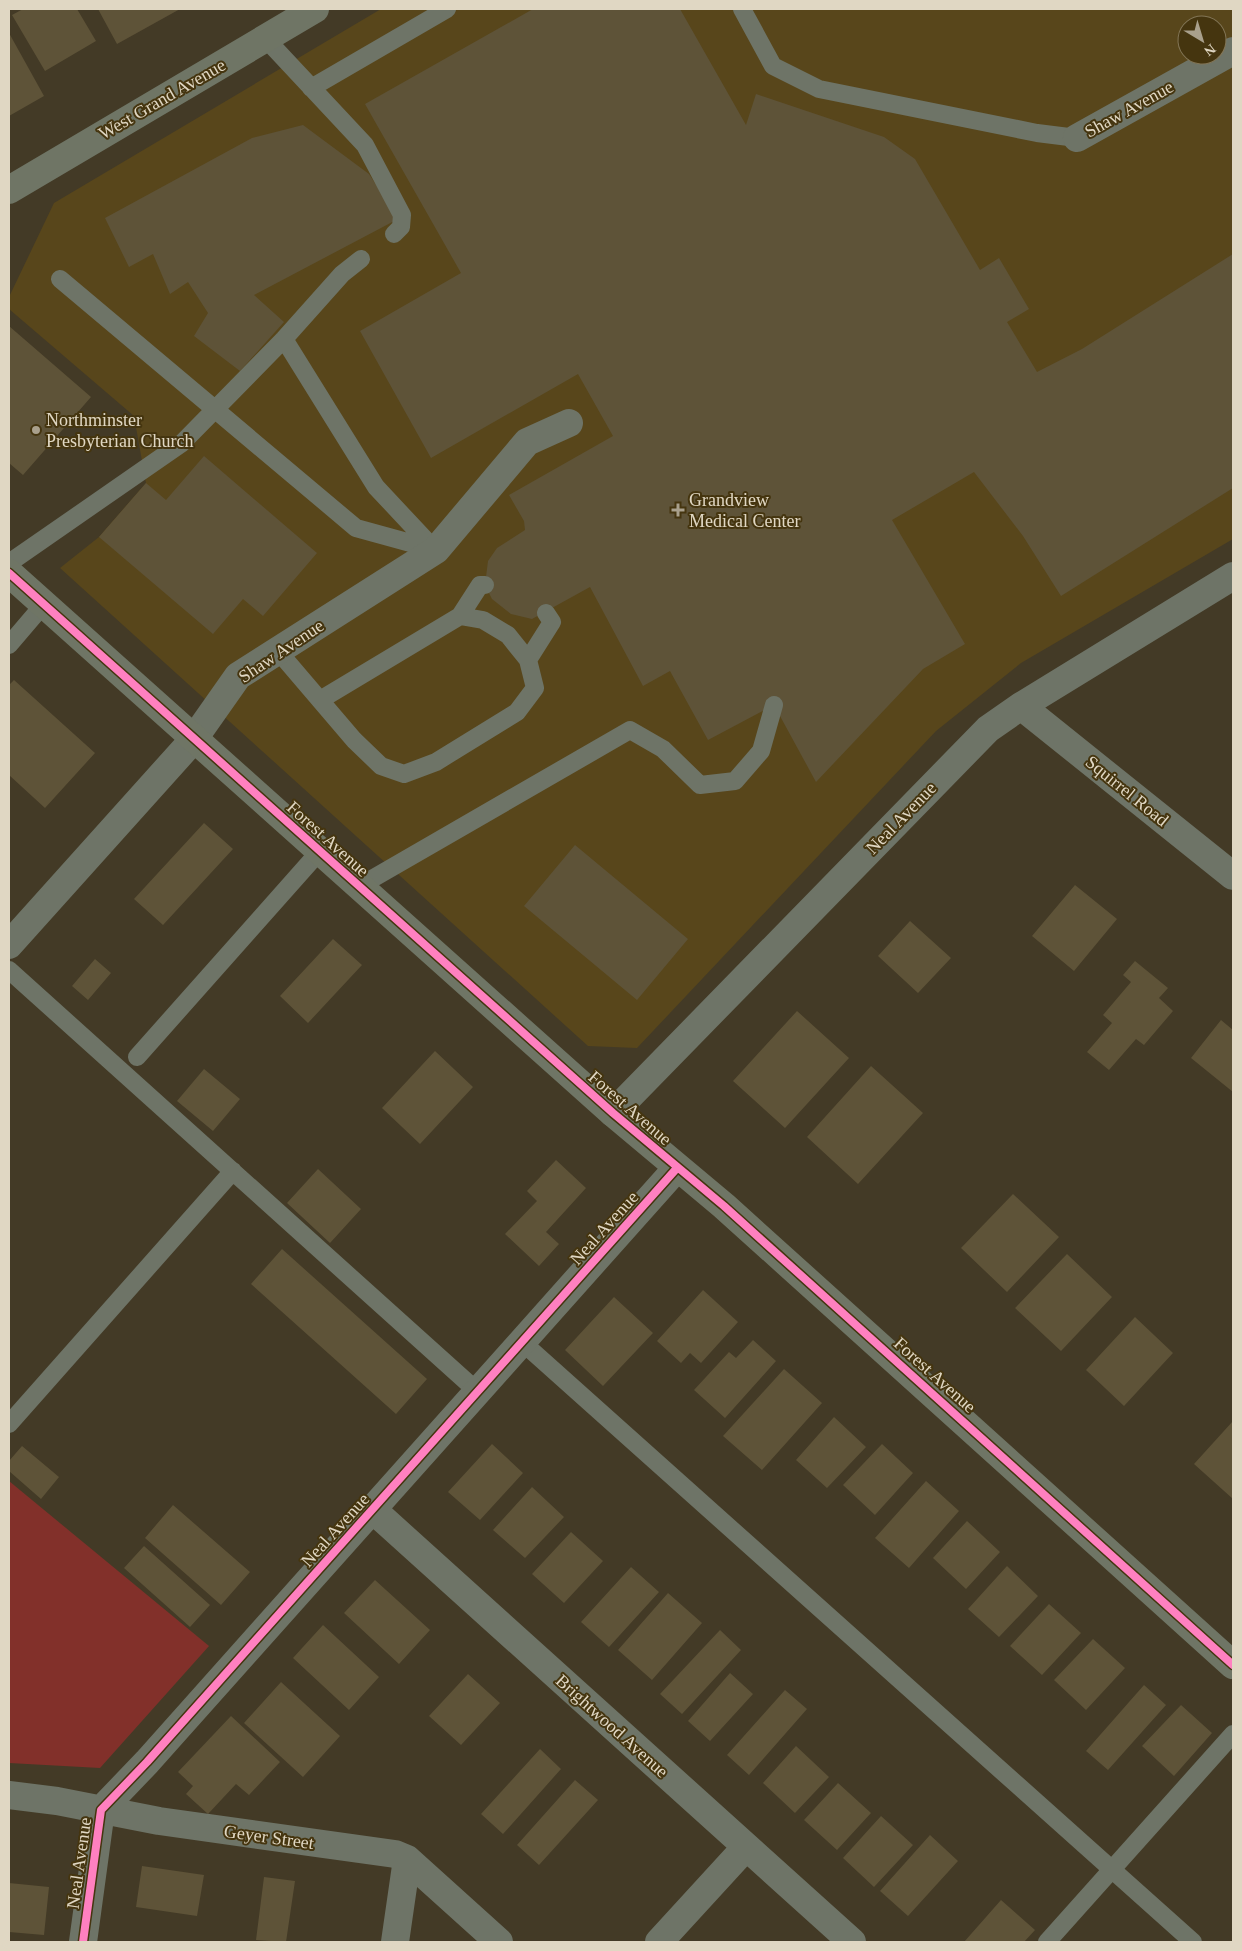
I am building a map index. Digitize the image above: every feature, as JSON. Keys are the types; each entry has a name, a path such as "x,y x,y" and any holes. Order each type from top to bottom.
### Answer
{"street":[{"name":"West Grand Avenue","path":"13,186 315,9"},
{"name":"Shaw Avenue","path":"1077,138 1233,51"},
{"name":"Shaw Avenue","path":"9,945 194,740 238,676 436,550 527,442 569,423"},
{"name":"Forest Avenue","path":"9,573 613,1114 724,1206 1233,1665"},
{"name":"Neal Avenue","path":"613,1114 988,729 1021,706 1233,576"},
{"name":"Squirrel Road","path":"1021,706 1233,876"},
{"name":"Neal Avenue","path":"83,1942 101,1810 148,1762 677,1168"},
{"name":"Brightwood Avenue","path":"373,1510 852,1942"},
{"name":"Geyer Street","path":"9,1795 160,1821 395,1854 408,1859 499,1942"},
{"path":"659,1942 746,1847"},
{"path":"395,1942 408,1859"}],"lane":[{"path":"311,88 447,9"},
{"path":"742,9 773,66 819,89 1037,134 1077,138"},
{"path":"265,38 365,145 402,215 401,227 394,234"},
{"path":"9,563 182,443 284,339 342,274 361,259"},
{"path":"60,279 356,528 436,550"},
{"path":"284,339 376,487 436,550"},
{"path":"320,700 460,616 480,586 485,585"},
{"path":"9,645 44,604"},
{"path":"528,660 552,622 546,613"},
{"path":"278,651 354,740 381,766 404,774 436,762 517,712 535,688 528,660 508,635 483,620 460,616"},
{"path":"358,887 630,730 663,749 700,785 735,781 762,751 774,705"},
{"path":"137,1057 319,852"},
{"path":"9,970 478,1392"},
{"path":"9,1424 233,1172"},
{"path":"522,1342 1193,1942"},
{"path":"1047,1942 1233,1734"}],"shaded area":[{"name":"Grandview Medical Center","path":"381,9 1233,9 1233,539 1021,663 936,731 637,1048 588,1046 60,568 99,537 146,483 134,416 9,309 9,297 54,203"},
{"path":"9,1481 209,1646 100,1768 9,1763"}],"building":[{"path":"23,9 77,9 96,41 45,71 12,15"},
{"path":"98,9 180,9 117,44"},
{"path":"533,9 680,9 746,125 756,94 884,137 915,159 980,270 999,258 1029,309 1007,322 1037,372 1082,349 1233,254 1233,488 1061,596 1023,536 974,472 892,520 965,644 923,669 816,782 774,705 708,740 670,671 643,686 590,587 532,619 511,614 492,599 485,585 488,561 497,548 525,530 524,521 509,495 613,436 578,374 431,458 360,331 461,273 365,104"},
{"path":"9,33 44,96 9,116"},
{"path":"303,125 369,174 398,219 254,295 284,322 240,371 194,336 208,313 188,282 170,294 153,254 129,267 105,218 252,138"},
{"name":"Northminster Presbyterian Church","path":"9,326 91,397 23,475 9,463"},
{"path":"204,456 317,553 263,616 243,599 213,634 99,537 146,483 166,500"},
{"path":"14,680 95,753 45,808 9,775 9,685"},
{"path":"204,823 233,849 163,925 134,899"},
{"path":"575,845 688,939 637,1000 524,906"},
{"path":"1075,885 1117,919 1074,971 1032,936"},
{"path":"910,921 951,958 918,993 878,956"},
{"path":"333,939 362,965 308,1023 280,996"},
{"path":"95,959 111,973 88,1000 72,986"},
{"path":"1135,961 1168,988 1159,998 1173,1011 1144,1045 1136,1039 1109,1070 1087,1052 1112,1023 1103,1015 1131,982 1123,975"},
{"path":"797,1011 849,1058 785,1128 733,1081"},
{"path":"1221,1020 1233,1030 1233,1092 1191,1058"},
{"path":"435,1051 473,1087 420,1144 382,1108"},
{"path":"871,1066 923,1113 858,1184 807,1137"},
{"path":"204,1069 240,1099 213,1131 177,1101"},
{"path":"556,1160 586,1188 546,1232 559,1244 539,1266 505,1234 537,1201 527,1191"},
{"path":"318,1169 361,1209 330,1243 287,1203"},
{"path":"1013,1194 1059,1237 1007,1292 961,1248"},
{"path":"282,1249 427,1379 396,1414 251,1284"},
{"path":"1067,1254 1112,1297 1061,1351 1015,1308"},
{"path":"703,1290 738,1322 701,1363 690,1353 681,1363 657,1341"},
{"path":"614,1297 653,1333 603,1386 565,1350"},
{"path":"1135,1317 1173,1353 1124,1406 1086,1370"},
{"path":"753,1340 776,1361 725,1418 694,1390 729,1352 736,1358"},
{"path":"784,1369 822,1403 762,1470 723,1436"},
{"path":"834,1417 866,1447 827,1488 796,1460"},
{"path":"1233,1421 1233,1499 1194,1464"},
{"path":"492,1444 523,1473 480,1520 448,1492"},
{"path":"882,1444 913,1473 875,1515 843,1485"},
{"path":"22,1446 59,1477 41,1499 9,1471 9,1461"},
{"path":"926,1481 959,1511 909,1568 875,1538"},
{"path":"532,1487 564,1517 525,1558 493,1530"},
{"path":"173,1505 250,1572 221,1605 145,1538"},
{"path":"967,1521 1000,1552 966,1589 933,1558"},
{"path":"571,1532 603,1561 564,1603 532,1574"},
{"path":"144,1546 210,1605 190,1627 124,1568"},
{"path":"1007,1566 1038,1596 999,1637 968,1609"},
{"path":"631,1567 659,1592 609,1647 581,1622"},
{"path":"375,1580 430,1630 399,1664 344,1613"},
{"path":"668,1593 702,1623 652,1680 618,1650"},
{"path":"1049,1604 1081,1633 1042,1675 1010,1646"},
{"path":"323,1625 379,1677 349,1710 293,1658"},
{"path":"720,1630 741,1650 682,1714 660,1694"},
{"path":"1093,1639 1125,1668 1086,1710 1054,1680"},
{"path":"730,1673 753,1694 710,1741 688,1721"},
{"path":"468,1674 500,1703 461,1745 429,1716"},
{"path":"281,1682 340,1736 303,1777 244,1723"},
{"path":"1144,1685 1166,1705 1108,1770 1086,1751"},
{"path":"785,1690 807,1709 749,1775 727,1755"},
{"path":"1181,1705 1212,1733 1174,1776 1142,1746"},
{"path":"231,1716 280,1762 249,1795 236,1784 208,1814 186,1794 193,1786 178,1772"},
{"path":"796,1746 829,1777 795,1813 763,1783"},
{"path":"540,1749 561,1769 503,1834 481,1814"},
{"path":"575,1780 598,1800 539,1865 517,1845"},
{"path":"838,1783 871,1813 837,1850 804,1820"},
{"path":"881,1816 913,1845 874,1887 843,1858"},
{"path":"930,1835 958,1861 908,1916 880,1891"},
{"path":"142,1866 204,1875 197,1916 136,1907"},
{"path":"264,1877 295,1881 286,1942 256,1940"},
{"path":"9,1883 49,1887 44,1935 9,1932"},
{"path":"1001,1900 1035,1930 1024,1942 964,1942"}],"cycle path":[{"path":"9,573 613,1113 724,1206 1233,1665"},
{"path":"83,1942 101,1810 147,1762 677,1168"}],"place":[{"name":"Northminster Presbyterian Church","path":"36,430"},
{"name":"Grandview Medical Center","path":"678,510"}]}
